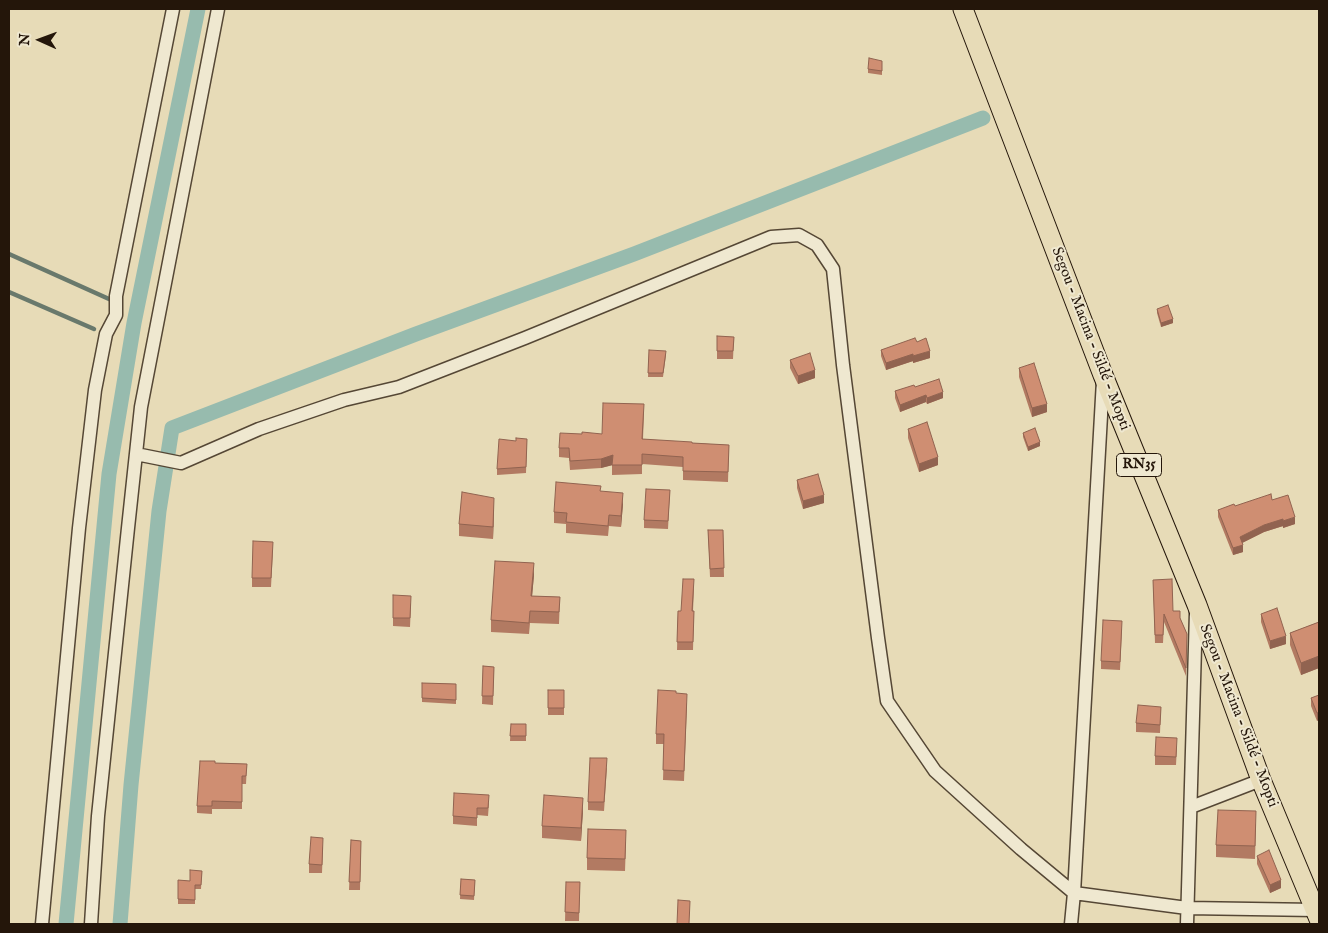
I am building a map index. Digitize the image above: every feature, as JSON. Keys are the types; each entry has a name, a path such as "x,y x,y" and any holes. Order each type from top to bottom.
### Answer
{"main road":[{"name":"Segou - Macina - Sildé - Mopti","path":"963,9 1103,375 1197,605 1261,780 1318,915"}],"street":[{"path":"42,924 78,538 94,390 106,334 116,315 116,296 173,9"},
{"path":"91,924 98,816 142,407 218,9"},
{"path":"136,454 181,463 267,426 344,400 408,383 771,238 798,235 817,245 834,269 846,384 887,701 936,771 1021,849 1074,893 1187,908 1318,915"},
{"path":"1071,924 1103,375"},
{"path":"1187,924 1197,605"},
{"path":"1191,807 1261,780"}],"building":[{"path":"869,58 882,61 882,71 868,69"},
{"path":"1168,305 1173,319 1161,323 1157,309"},
{"path":"717,336 734,337 733,351 717,351"},
{"path":"915,338 917,342 926,338 930,351 913,356 913,354 886,363 881,350"},
{"path":"649,350 666,351 663,373 648,373"},
{"path":"810,353 815,370 798,376 790,360"},
{"path":"1034,363 1047,404 1032,408 1019,368"},
{"path":"939,379 943,392 927,398 926,395 900,405 895,391"},
{"path":"603,403 644,404 642,439 729,445 728,472 683,471 683,457 642,454 642,465 612,465 613,455 601,459 570,461 569,448 559,448 560,433 582,434 582,432 602,434"},
{"path":"927,422 938,457 919,464 908,429"},
{"path":"1035,428 1040,442 1028,447 1023,433"},
{"path":"516,438 527,439 526,467 497,469 499,439 516,441"},
{"path":"818,474 824,495 803,501 797,480"},
{"path":"556,482 601,486 600,491 623,493 621,516 609,515 608,526 566,522 567,513 554,512"},
{"path":"646,489 670,490 668,521 644,520"},
{"path":"462,492 494,498 493,527 459,524"},
{"path":"1271,494 1272,500 1288,495 1295,517 1264,525 1240,537 1243,545 1233,548 1218,510"},
{"path":"708,530 723,530 724,568 710,569"},
{"path":"253,541 273,542 271,578 252,578"},
{"path":"495,561 534,563 531,596 560,597 559,612 530,611 529,623 491,620"},
{"path":"683,579 694,579 693,642 677,642 678,611 681,611"},
{"path":"1172,579 1173,611 1180,611 1180,618 1187,634 1186,668 1164,614 1163,635 1155,635 1153,580"},
{"path":"393,595 411,596 410,618 393,618"},
{"path":"1277,608 1286,636 1270,641 1261,614"},
{"path":"1103,620 1122,621 1120,662 1101,661"},
{"path":"1319,622 1319,656 1301,663 1290,633"},
{"path":"483,666 494,667 493,696 482,696"},
{"path":"422,683 456,684 456,700 422,698"},
{"path":"548,690 564,690 564,708 548,708"},
{"path":"658,690 687,694 684,771 663,770 664,734 656,734"},
{"path":"1319,695 1319,712 1317,713 1311,698"},
{"path":"1138,705 1161,707 1160,725 1136,723"},
{"path":"511,724 526,724 526,736 510,736"},
{"path":"1156,737 1177,738 1176,757 1155,756"},
{"path":"590,758 607,758 604,802 588,802"},
{"path":"200,761 247,764 246,776 242,776 242,802 212,801 212,806 197,806"},
{"path":"454,793 489,795 488,808 477,808 477,818 453,816"},
{"path":"544,795 583,798 581,828 542,826"},
{"path":"1218,810 1256,811 1255,846 1216,845"},
{"path":"588,829 626,830 625,859 587,858"},
{"path":"311,837 323,838 322,865 309,864"},
{"path":"351,840 361,841 360,882 349,882"},
{"path":"1269,850 1281,880 1270,885 1257,856"},
{"path":"190,870 202,871 201,885 195,885 195,900 178,899 178,880 190,881"},
{"path":"461,879 475,880 474,896 460,895"},
{"path":"566,882 580,882 579,913 565,912"},
{"path":"678,900 690,901 689,924 677,924"}],"waterway":[{"path":"66,924 109,474 134,323 198,9"},
{"path":"120,924 131,785 159,511 172,428 416,334 634,254 983,118"},
{"path":"9,254 109,299"},
{"path":"9,292 94,329"}]}
